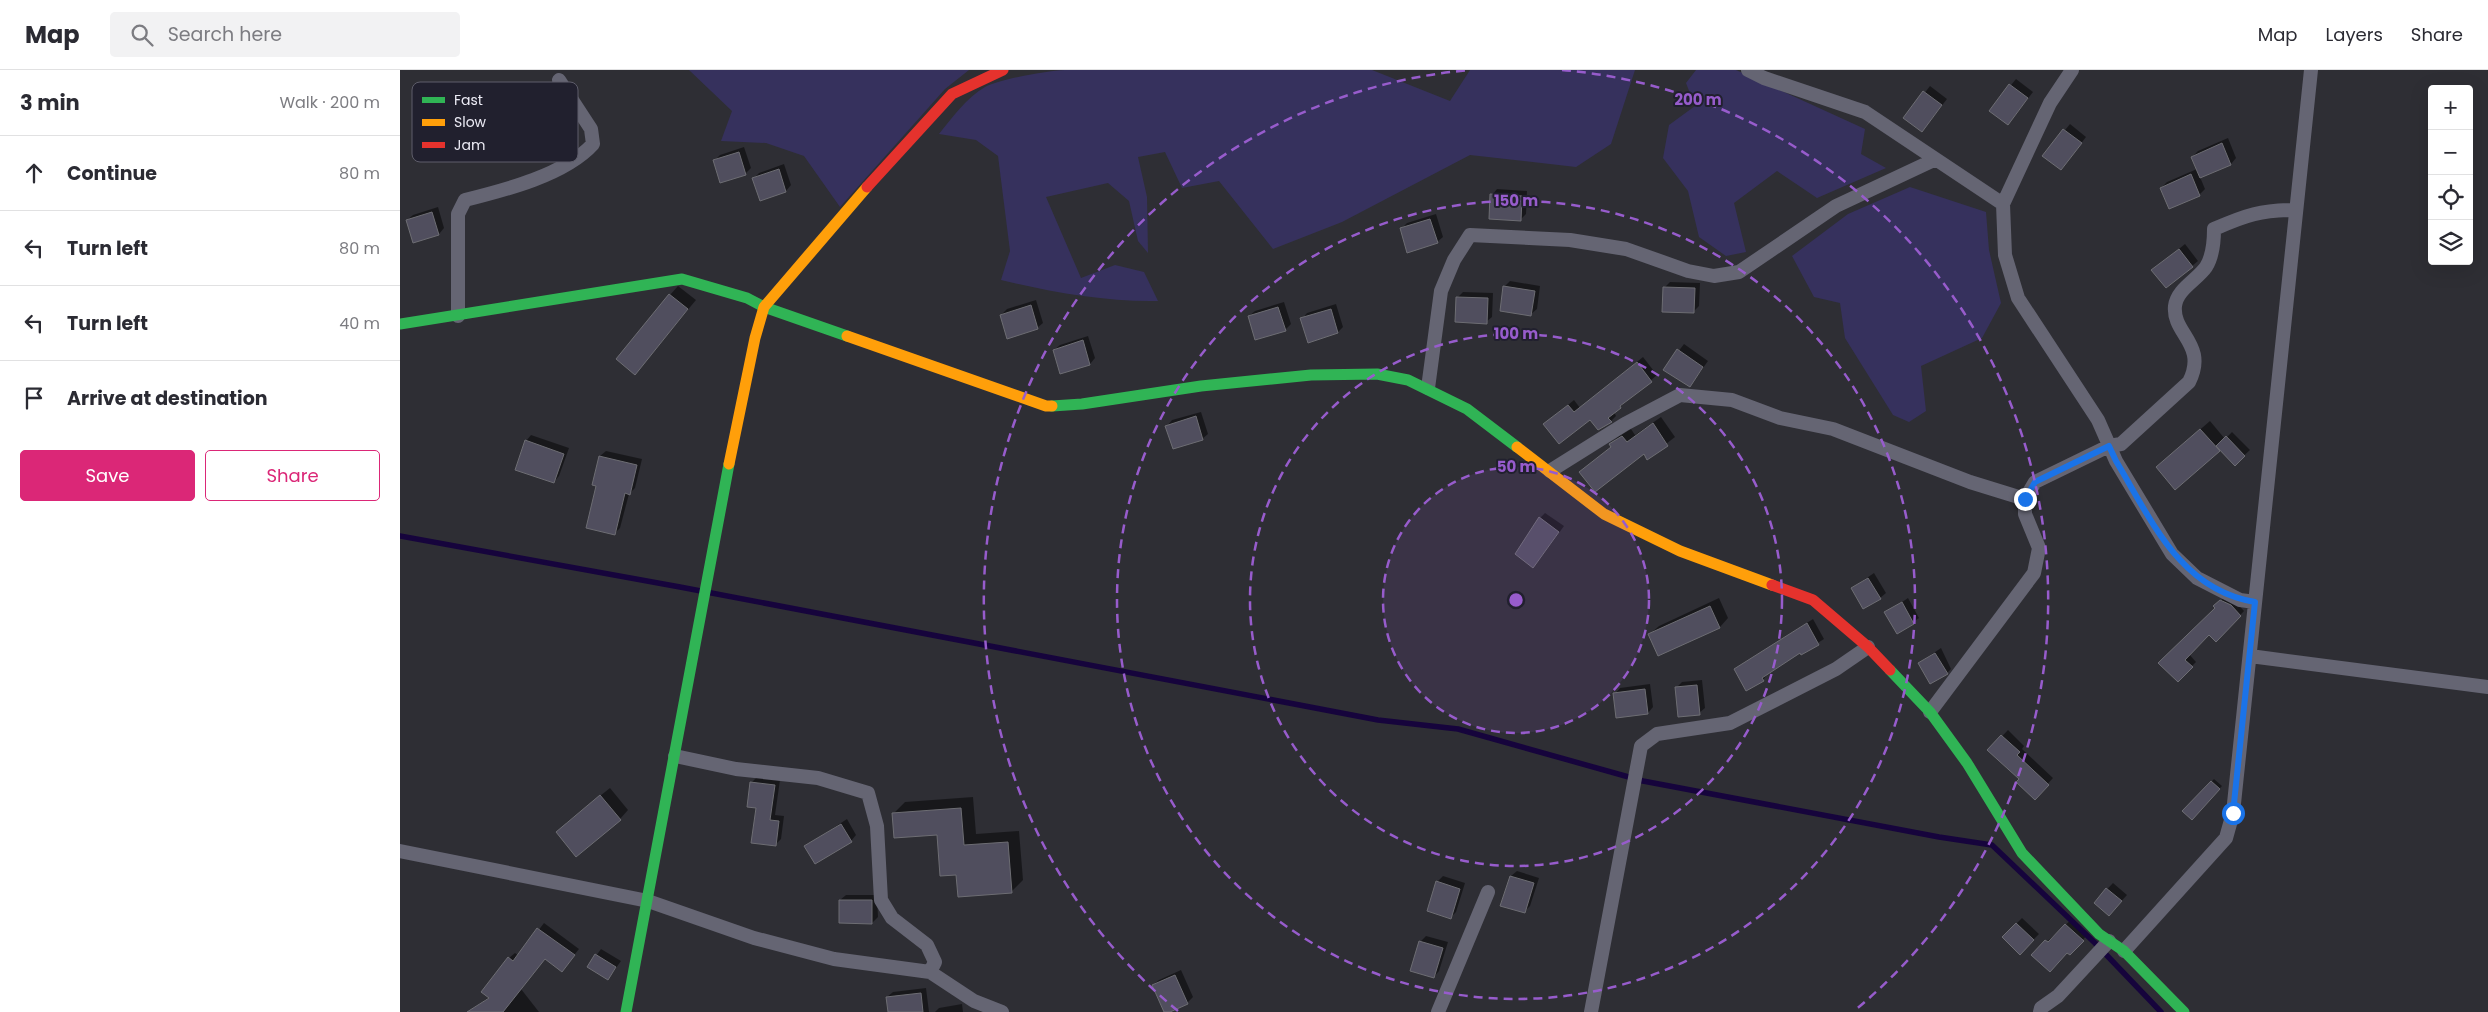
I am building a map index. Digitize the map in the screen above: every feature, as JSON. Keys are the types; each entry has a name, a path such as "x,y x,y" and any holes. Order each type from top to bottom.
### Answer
{"street":[{"path":"626,1012 729,464 755,338 764,307 892,158 952,94 1003,70"},
{"path":"1748,70 1764,78 1865,112 1934,160 2003,204"},
{"path":"2072,70 2050,103 2003,204 2005,256 2018,298 2098,420 2116,461 2172,554 2197,578 2240,600 2255,602"},
{"path":"2124,951 2226,838 2233,813 2311,70"},
{"path":"578,109 590,128 593,144 578,158"},
{"path":"1428,388 1441,292 1454,260 1470,235 1580,241 1626,249 1688,271 1714,276 1739,272 1836,206 1934,160"},
{"path":"458,316 458,214 465,200 519,186 569,162"},
{"path":"1930,712 2034,573 2039,548 2025,514 2025,499 2035,482 2109,446 2121,444 2189,382 2196,369 2194,353 2189,338 2177,320 2176,306 2180,294 2206,267 2211,256 2214,230 2255,213 2269,210 2296,210"},
{"path":"400,324 682,279 747,298 764,307 1046,406 1082,404 1201,386 1311,375 1377,374 1408,380 1428,388 1467,409 1604,514 1680,551 1814,600 1868,647 1930,712 1967,763 2022,853 2064,899 2109,941 2124,951 2184,1012"},
{"path":"1550,471 1624,424 1680,395 1732,400 1780,418 1833,429 1970,482 2025,499"},
{"path":"1591,1012 1631,791 1641,746 1657,734 1730,723 1836,669 1868,647"},
{"path":"2250,656 2488,687"},
{"path":"675,756 736,768 818,778 868,793 876,826 881,900 892,918 927,945 935,962 930,972"},
{"path":"400,851 648,900 754,938 834,959 930,972 974,1001 1002,1012"},
{"path":"1438,1012 1488,892"},
{"path":"2040,1012 2041,1008 2058,996 2109,941"}],"shaded area":[{"path":"689,70 969,70 945,89 840,207 804,156 766,143 721,141 732,111"},
{"path":"1065,70 1372,70 1450,101 1470,70 1635,70 1611,144 1576,167 1470,155 1342,222 1273,249 1219,181 1182,188 1165,152 1138,157 1147,197 1148,253 1138,241 1129,201 1108,183 1046,197 1081,278 1115,265 1144,272 1158,301 1138,301 1079,295 1001,280 1010,251 998,156 976,140 939,134 966,102 985,87 1024,76"},
{"path":"1696,70 1736,70 1865,129 1861,154 1886,168 1817,198 1777,171 1734,203 1746,252 1726,256 1699,237 1688,191 1663,158 1669,125 1695,106 1686,83"},
{"path":"1910,187 1986,212 1989,250 2001,303 1982,338 1921,366 1926,411 1909,422 1893,415 1845,338 1840,303 1814,297 1792,256 1848,214"}],"building":[{"path":"2009,84 2028,98 2008,125 1989,111"},
{"path":"1923,91 1942,105 1922,132 1903,118"},
{"path":"2063,129 2082,143 2061,170 2042,156"},
{"path":"2222,143 2231,165 2200,178 2191,157"},
{"path":"739,152 746,175 720,183 713,160"},
{"path":"779,169 786,192 760,201 752,178"},
{"path":"2191,174 2200,196 2169,209 2160,188"},
{"path":"1490,194 1522,196 1521,221 1489,219"},
{"path":"432,212 439,235 413,243 406,220"},
{"path":"1430,219 1438,243 1407,253 1400,228"},
{"path":"2179,249 2193,267 2166,288 2151,270"},
{"path":"1503,286 1535,291 1531,316 1500,311"},
{"path":"1663,287 1695,288 1694,313 1662,312"},
{"path":"669,294 688,309 635,375 616,359"},
{"path":"1456,297 1488,298 1487,324 1455,322"},
{"path":"1031,305 1038,329 1007,339 1000,315"},
{"path":"1278,307 1286,331 1255,340 1248,316"},
{"path":"1331,309 1338,333 1308,343 1300,318"},
{"path":"1083,340 1090,365 1060,374 1053,350"},
{"path":"1677,349 1703,367 1690,387 1663,370"},
{"path":"1637,362 1652,382 1620,406 1621,408 1608,418 1612,422 1598,430 1590,420 1559,444 1543,424 1568,405 1574,412"},
{"path":"1196,416 1203,440 1173,449 1165,426"},
{"path":"1653,423 1668,446 1647,460 1644,454 1595,492 1579,472 1611,447 1609,444 1622,436 1627,442"},
{"path":"2200,429 2220,451 2175,490 2156,467"},
{"path":"2226,436 2245,456 2235,466 2216,446"},
{"path":"525,440 564,454 554,483 515,470"},
{"path":"599,456 637,465 630,495 625,493 615,535 586,528 596,486 592,485"},
{"path":"1539,517 1559,532 1533,568 1515,554"},
{"path":"1868,578 1881,599 1863,609 1851,588"},
{"path":"2220,600 2231,605 2241,616 2216,642 2209,635 2185,660 2193,667 2178,682 2158,663 2215,608 2213,606"},
{"path":"1902,602 1914,624 1897,634 1884,612"},
{"path":"1710,606 1720,628 1658,656 1648,634"},
{"path":"1807,623 1819,645 1801,655 1800,653 1762,678 1764,681 1746,691 1734,669"},
{"path":"1935,653 1948,674 1930,684 1918,663"},
{"path":"1697,685 1700,715 1678,717 1675,687"},
{"path":"1645,689 1648,714 1616,718 1613,693"},
{"path":"2001,735 2020,752 2017,755 2049,785 2035,800 2016,782 2019,779 1987,750"},
{"path":"2211,781 2220,789 2192,820 2182,811"},
{"path":"750,782 775,785 770,820 779,821 776,846 751,843 756,808 747,807"},
{"path":"600,795 621,820 576,857 556,832"},
{"path":"961,808 964,845 1008,842 1012,893 958,897 956,875 940,876 937,835 894,838 892,813"},
{"path":"841,824 852,842 815,864 804,846"},
{"path":"1510,876 1534,883 1525,913 1500,906"},
{"path":"1436,881 1460,889 1451,919 1427,911"},
{"path":"2106,888 2122,901 2109,916 2094,903"},
{"path":"839,900 872,900 872,924 839,923"},
{"path":"2016,923 2034,940 2020,955 2002,937"},
{"path":"2065,924 2084,941 2070,955 2067,953 2050,972 2031,955 2045,940 2048,942"},
{"path":"537,928 575,955 562,972 545,959 503,1012 467,1012 489,998 481,992 508,957 513,961"},
{"path":"1419,941 1443,948 1434,978 1410,971"},
{"path":"595,954 616,967 608,980 587,967"},
{"path":"1175,975 1188,1004 1170,1012 1164,1012 1152,985"},
{"path":"921,993 923,1012 888,1012 886,997"}],"waterway":[{"path":"400,536 680,587 1378,720 1458,729 1643,781 1939,837 1992,845 2095,943 2161,1012"}],"traffic: fast":[{"path":"400,324 682,279 747,298 764,307 847,336"},
{"path":"1052,406 1082,404 1201,386 1311,375 1377,374 1408,380 1467,409 1517,447"},
{"path":"626,1012 729,464"},
{"path":"1890,670 1930,712 1967,763 2022,853 2099,934 2124,951 2184,1012"}],"traffic: slow":[{"path":"729,464 755,338 764,307 867,187"},
{"path":"847,336 1046,406 1052,406"},
{"path":"1517,447 1604,514 1680,551 1772,585"}],"traffic: jam":[{"path":"867,187 952,94 1003,70"},
{"path":"1772,585 1813,600 1868,647 1890,670"}],"route":[{"path":"2025,499 2035,482 2109,446 2116,461 2172,554 2197,578 2240,600 2255,602 2233,813"}]}
